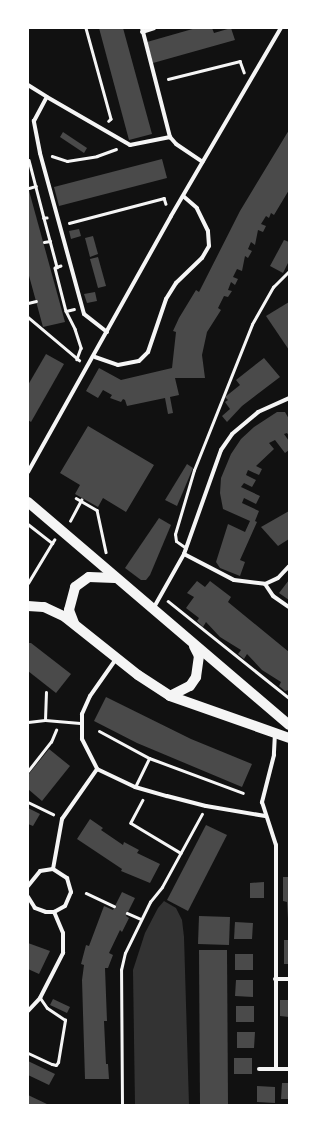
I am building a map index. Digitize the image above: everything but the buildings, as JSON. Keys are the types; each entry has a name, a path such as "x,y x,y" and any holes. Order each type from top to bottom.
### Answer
{"main road":[{"path":"28,502 289,725"},
{"path":"74,623 69,610 75,587 89,577 111,574"},
{"path":"28,606 56,611 74,623 116,659 170,696 289,738"},
{"path":"170,696 190,686 196,677 199,656 193,644"}],"street":[{"path":"154,28 142,30 170,137 176,144 203,162"},
{"path":"28,472 95,357 107,332 183,196 281,28"},
{"path":"28,85 130,145 170,137"},
{"path":"47,97 34,121 40,153 84,314 107,332"},
{"path":"95,357 118,365 139,361 148,352 166,299 176,283 202,258 209,246 208,231 197,208 183,196"},
{"path":"153,610 184,554 221,450 232,434 258,412 289,398"},
{"path":"184,554 234,580 265,584 278,578 289,566"},
{"path":"265,584 273,596 289,607"},
{"path":"116,659 90,696 80,723 85,750 97,769 135,787 206,806 265,816"},
{"path":"275,733 274,755 262,802 265,816 276,845 276,1069"},
{"path":"53,869 62,819 97,769"},
{"path":"28,886 40,871 53,869 67,878 71,892 65,906 54,912 46,912 35,908 28,897"},
{"path":"28,1010 40,998 63,953 63,933 54,912"},
{"path":"275,979 289,979"},
{"path":"259,1069 289,1069"}],"lane":[{"path":"186,548 176,540 175,534 194,470 252,324 273,287 289,272"},
{"path":"45,720 46,692"},
{"path":"28,722 45,720 80,723"},
{"path":"99,731 149,758 243,793"},
{"path":"135,787 149,758"},
{"path":"28,1053 52,1064 56,1065 58,1062 65,1020 47,1008 40,998"}],"path":[{"path":"86,28 111,119 103,130"},
{"path":"168,79 240,61"},
{"path":"40,153 67,161 97,156 130,145"},
{"path":"29,160 44,218"},
{"path":"29,188 36,186"},
{"path":"68,224 164,198"},
{"path":"44,242 50,240"},
{"path":"57,264 57,267 55,268 66,311 76,329 81,348 77,359"},
{"path":"58,296 62,294"},
{"path":"28,303 36,301"},
{"path":"66,311 71,310"},
{"path":"28,317 88,368"},
{"path":"76,498 97,510 105,538 111,574"},
{"path":"28,583 52,543"},
{"path":"161,596 289,698"},
{"path":"223,648 231,652"},
{"path":"28,771 52,740 57,722"},
{"path":"148,790 131,823 180,853"},
{"path":"28,802 62,819"},
{"path":"122,1105 121,970 141,919 206,806"},
{"path":"86,893 114,906"},
{"path":"127,913 141,919"}],"shaded area":[{"path":"164,901 176,908 182,920 184,937 189,1105 135,1105 133,970 145,933 158,908"}]}
